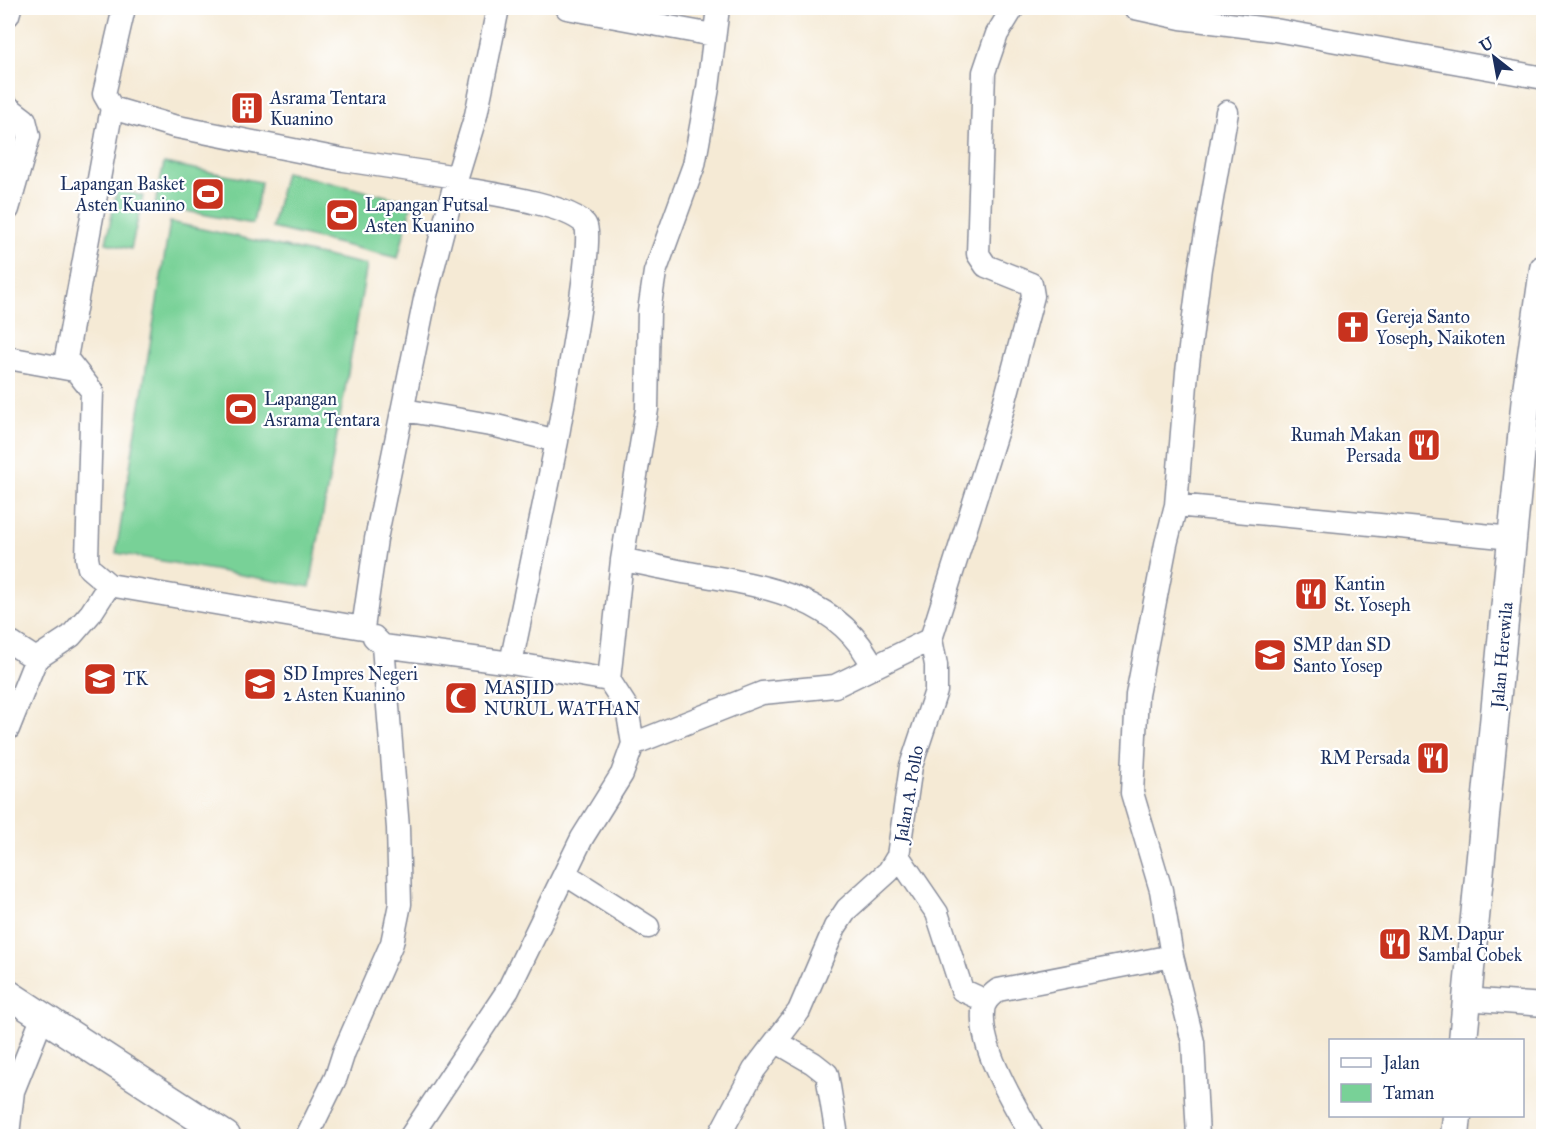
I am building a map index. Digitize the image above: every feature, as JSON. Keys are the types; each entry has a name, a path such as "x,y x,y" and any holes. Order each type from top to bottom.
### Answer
{"main road":[{"name":"Jalan Herewila","path":"1463,1039 1492,767 1526,397 1544,269"},
{"path":"8,994 226,1137"},
{"path":"1455,1137 1457,1117"}],"street":[{"path":"8,15 10,8"},
{"path":"124,8 104,94 112,108 66,358 92,391 87,558 89,568 109,585 363,628 383,646 511,663 609,680"},
{"path":"363,628 376,539 425,299 455,182 476,115 498,8"},
{"path":"567,8 713,34"},
{"path":"411,1137 508,990 582,838 622,774 633,744 627,708 609,680 622,560 647,409 649,311 655,272 694,165 708,88 718,8"},
{"name":"Jalan A. Pollo","path":"719,1137 754,1070 799,1011 815,978 827,944 847,909 889,871 898,856 911,766 936,691 936,665 932,639 997,430 1033,296 1031,284 986,266 978,254 984,72 997,34 1013,8"},
{"path":"1135,8 1181,18 1275,30 1544,78"},
{"path":"8,107 25,120 29,136 8,209"},
{"path":"112,108 173,126 455,182 564,211 587,226 590,234 585,273 557,441 511,663"},
{"path":"1198,1137 1192,1042 1172,956 1161,890 1132,793 1137,695 1166,544 1176,505 1187,372 1200,268 1227,112"},
{"path":"8,358 74,370"},
{"path":"404,410 496,426 557,441"},
{"path":"1176,505 1512,538"},
{"path":"622,560 784,591 820,608 838,622 862,647 873,667"},
{"path":"8,729 36,659 71,636 91,613 109,585"},
{"path":"633,744 762,693 835,686 932,639"},
{"path":"8,641 36,659"},
{"path":"307,1137 336,1077 344,1052 392,943 400,904 399,828 383,646"},
{"path":"898,856 937,913 960,988 986,1001"},
{"path":"565,874 648,927"},
{"path":"1032,1137 1006,1088 985,1034 982,1012 986,1001 998,990 1172,956"},
{"path":"1466,999 1544,1005"},
{"path":"8,1135 13,1091 43,1016"},
{"path":"777,1042 827,1074 837,1137"}],"green space":[{"name":"Lapangan Basket Asten Kuanino","path":"164,163 261,182 253,224 155,205"},
{"name":"Lapangan Futsal Asten Kuanino","path":"285,172 412,202 398,258 272,228"},
{"path":"117,190 143,196 131,249 106,243"},
{"name":"Lapangan Asrama Tentara","path":"170,222 367,265 310,587 116,553"}],"place":[{"name":"Asrama Tentara Kuanino","path":"247,108"},
{"name":"Lapangan Basket Asten Kuanino","path":"208,194"},
{"name":"Lapangan Futsal Asten Kuanino","path":"342,215"},
{"name":"Gereja Santo Yoseph, Naikoten","path":"1353,327"},
{"name":"Lapangan Asrama Tentara","path":"241,409"},
{"name":"Rumah Makan Persada","path":"1424,445"},
{"name":"Kantin St. Yoseph","path":"1311,594"},
{"name":"SMP dan SD Santo Yosep","path":"1270,655"},
{"name":"TK","path":"100,679"},
{"name":"SD Impres Negeri 2 Asten Kuanino","path":"260,684"},
{"name":"MASJID NURUL WATHAN","path":"461,698"},
{"name":"RM Persada","path":"1433,758"},
{"name":"RM. Dapur Sambal Cobek","path":"1395,944"}]}
